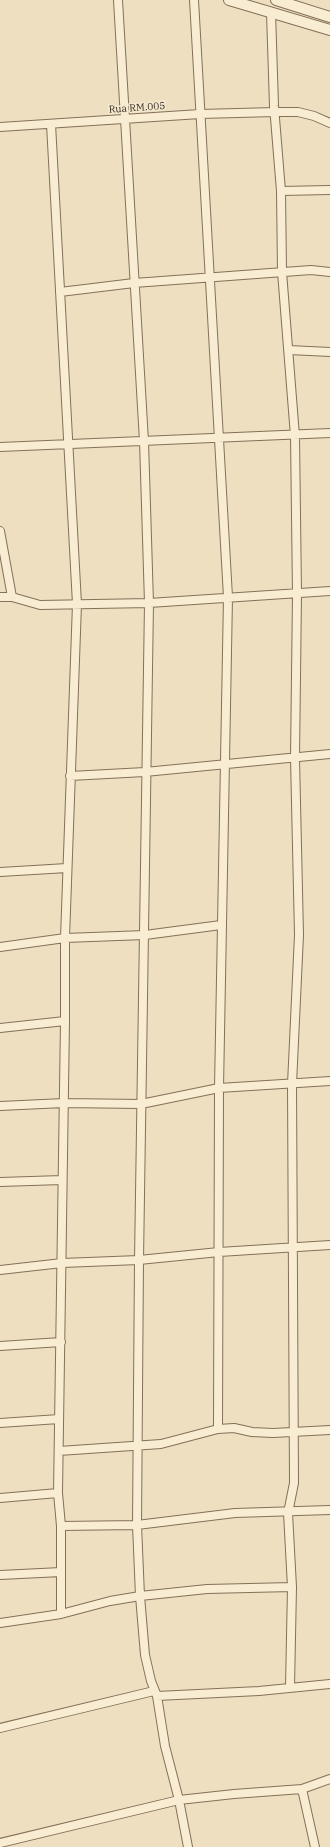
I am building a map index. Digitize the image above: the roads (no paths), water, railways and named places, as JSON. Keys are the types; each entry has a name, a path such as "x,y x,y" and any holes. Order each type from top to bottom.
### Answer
{"street":[{"path":"118,0 144,441 149,603 145,772 145,935 141,1104 137,1525 140,1596 145,1655 156,1694 165,1746 179,1800 188,1846 178,1847"},
{"path":"194,0 228,597 219,1088 218,1429"},
{"path":"228,0 330,30"},
{"path":"276,0 330,17"},
{"path":"271,12 275,112 281,191 282,272 296,436 297,594 295,758 300,935 292,1084 294,1483 288,1513 292,1587 290,1687"},
{"name":"Rua RM.005","path":"0,127 200,114 275,112 298,112 314,116 330,123"},
{"path":"51,124 70,444 77,604 65,938 58,1493 61,1526 61,1614"},
{"path":"281,191 330,190"},
{"path":"60,292 134,283 282,272 312,270 330,272"},
{"path":"289,350 330,352"},
{"path":"0,447 220,437 296,436 330,433"},
{"path":"0,531 12,597"},
{"path":"0,597 12,597 40,604 149,603 330,591"},
{"path":"70,776 145,772 330,754"},
{"path":"0,872 67,868"},
{"path":"0,947 65,938 145,935 222,925"},
{"path":"0,1028 65,1021"},
{"path":"0,1106 64,1103 141,1104 219,1088 330,1081"},
{"path":"0,1182 62,1180"},
{"path":"0,1270 62,1263 139,1260 219,1252 330,1245"},
{"path":"0,1346 60,1342"},
{"path":"0,1423 59,1419"},
{"path":"59,1451 138,1446 171,1442 218,1429 234,1428 252,1432 330,1430"},
{"path":"0,1498 58,1493"},
{"path":"61,1526 137,1525 235,1514 288,1513 330,1510"},
{"path":"0,1575 61,1572"},
{"path":"0,1624 61,1614 140,1596 207,1589 292,1587"},
{"path":"0,1728 156,1694 259,1691 330,1684"},
{"path":"0,1843 179,1800 302,1789 330,1779"},
{"path":"302,1789 315,1847"}]}
